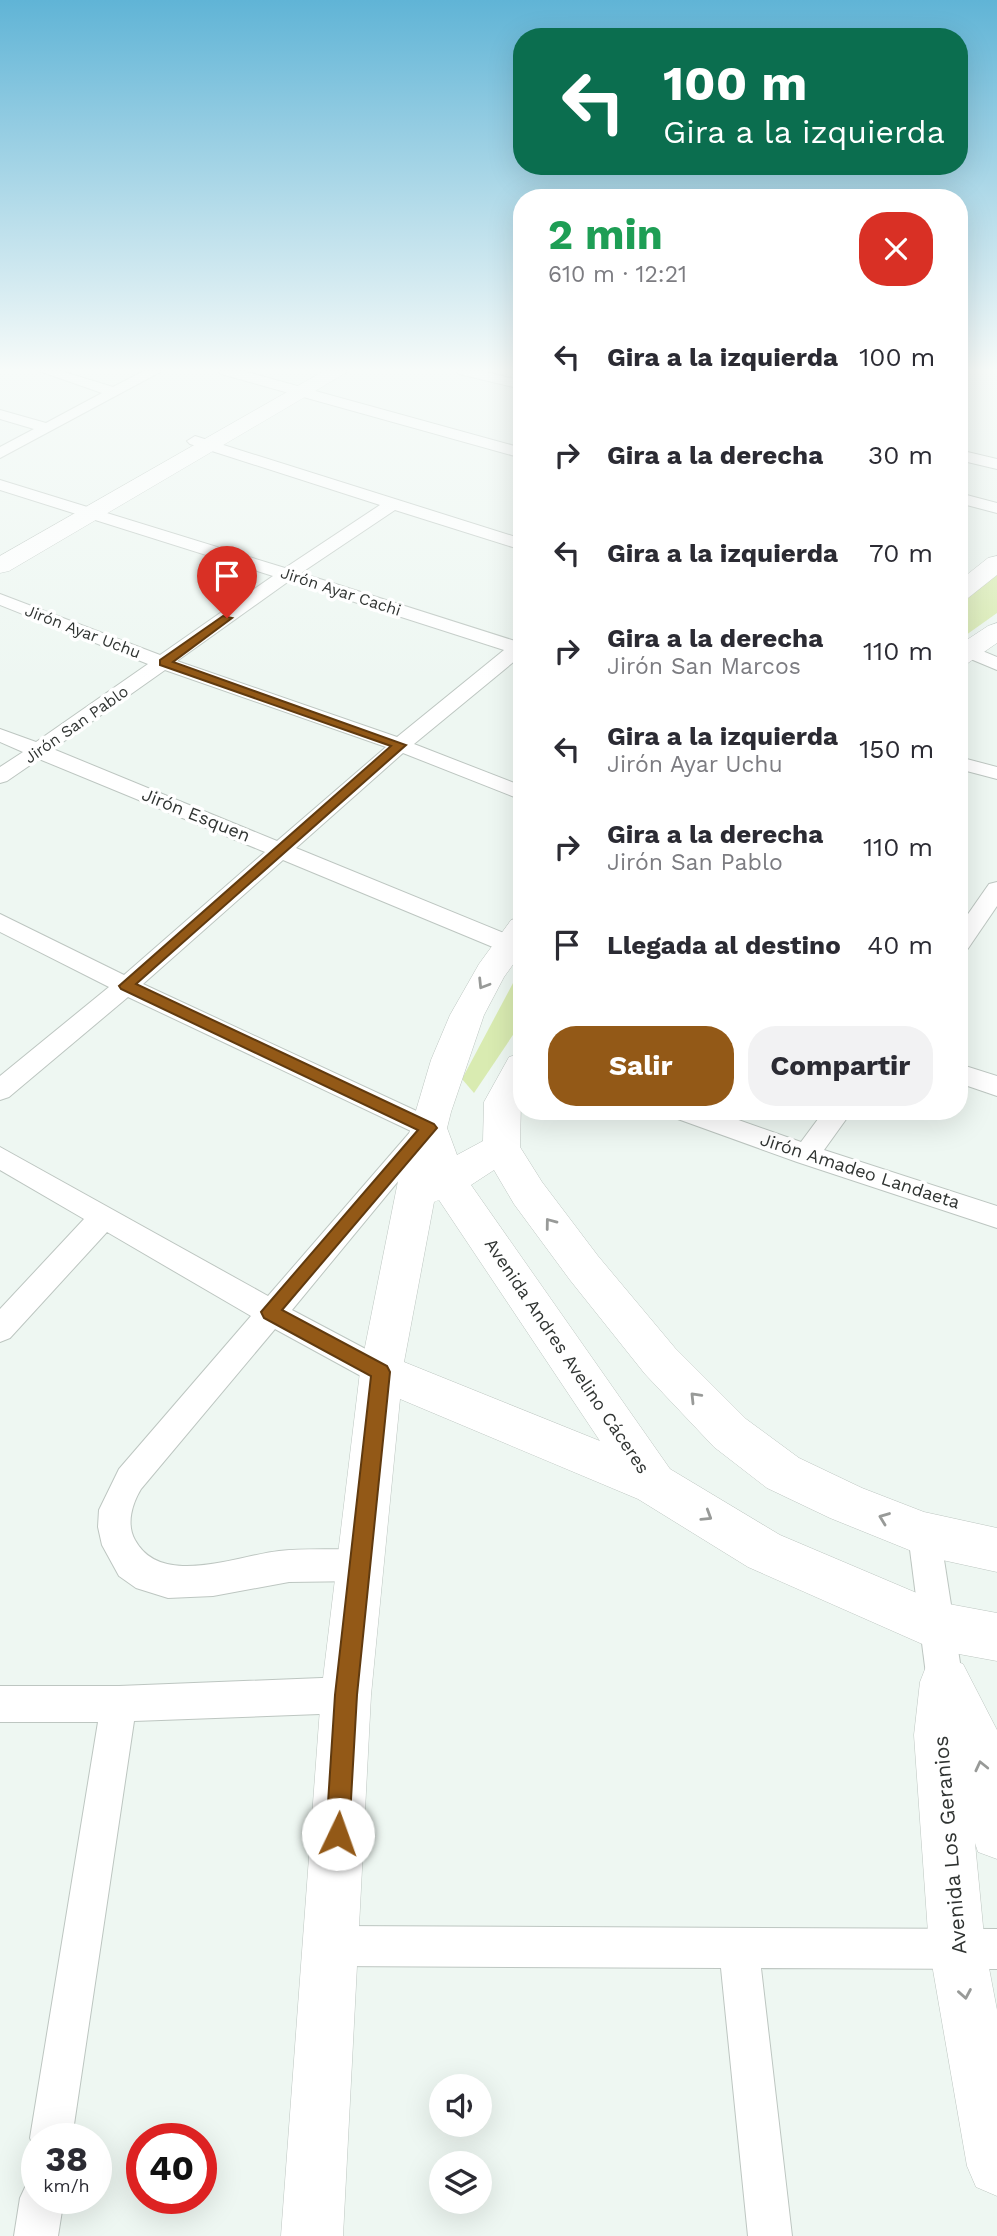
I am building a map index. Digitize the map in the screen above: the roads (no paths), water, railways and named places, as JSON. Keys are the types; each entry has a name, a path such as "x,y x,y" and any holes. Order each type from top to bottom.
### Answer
{"street":[{"path":"0,566 148,475"},
{"path":"307,475 513,542"},
{"name":"Jirón Ayar Cachi","path":"0,485 83,513 289,573 513,646"},
{"path":"968,500 997,508"},
{"name":"Jirón San Pablo","path":"0,777 289,573 395,503"},
{"path":"0,552 83,513"},
{"path":"968,582 997,564"},
{"name":"Jirón Ayar Uchu","path":"0,599 164,663 400,745 513,790"},
{"path":"968,651 997,631"},
{"path":"0,1090 126,986 278,849 400,745 513,654"},
{"path":"968,655 997,664"},
{"name":"Jirón Esquen","path":"0,735 278,849 513,935"},
{"path":"968,765 997,773"},
{"path":"968,931 997,889"},
{"path":"0,922 126,986 429,1128 501,1148"},
{"path":"360,1566 279,1567 194,1583 155,1580 137,1572 127,1562 119,1545 113,1517 117,1500 130,1479 429,1128 451,1048 468,1008 513,939"},
{"path":"968,1076 997,1086"},
{"path":"513,1082 502,1102 501,1148 528,1193 660,1361 730,1433 783,1473 846,1503 924,1534 997,1550"},
{"name":"Jirón Amadeo Landaeta","path":"709,1120 806,1155 997,1216"},
{"path":"806,1155 832,1120"},
{"name":"Avenida Andres Avelino Cáceres","path":"429,1128 432,1187 654,1484 764,1551 937,1626 997,1637"},
{"path":"312,2236 346,1695 381,1372 432,1187 501,1148"},
{"path":"0,1157 270,1312 381,1372 654,1484"},
{"path":"0,1329 103,1217"},
{"path":"924,1534 946,1682"},
{"name":"Avenida Los Geranios","path":"946,1682 975,1738 997,1833"},
{"name":"Avenida Los Geranios","path":"946,1682 939,1735 977,1948 997,2166"},
{"path":"0,1704 119,1704 346,1695"},
{"path":"53,2123 119,1704"},
{"path":"331,1946 977,1948"},
{"path":"739,1948 770,2236"},
{"path":"36,2236 39,2214"}]}
